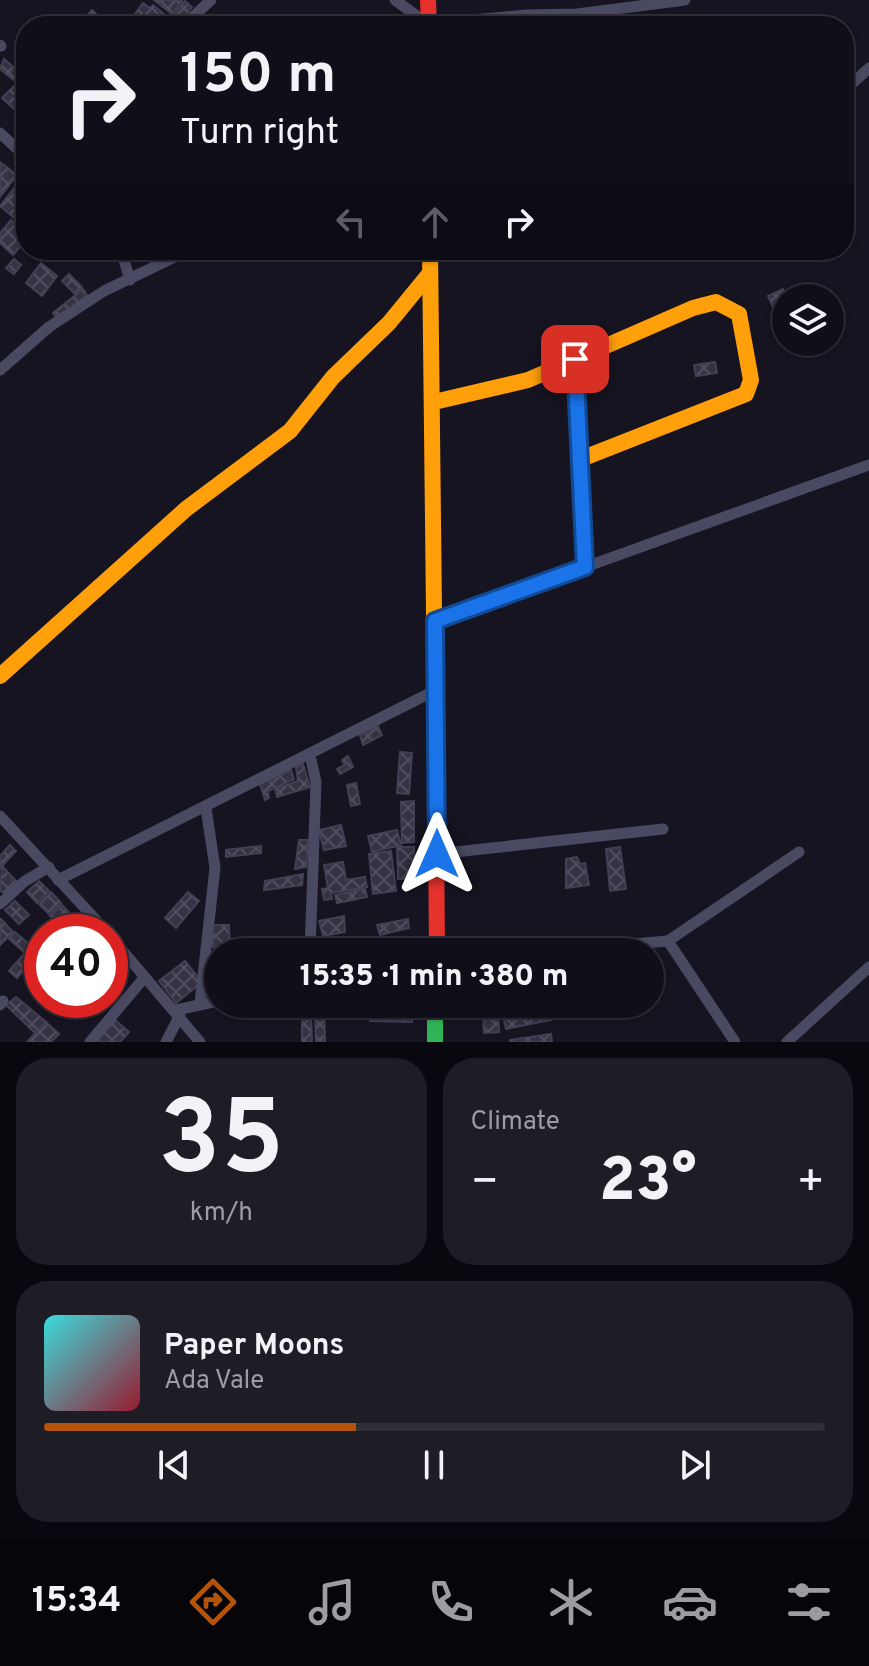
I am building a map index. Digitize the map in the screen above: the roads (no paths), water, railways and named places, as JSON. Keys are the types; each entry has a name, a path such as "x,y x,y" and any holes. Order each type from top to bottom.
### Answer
{"street":[{"path":"194,16 211,0"},
{"path":"395,0 416,16"},
{"path":"516,16 577,14 685,0"},
{"path":"854,82 869,68"},
{"path":"0,133 16,148"},
{"path":"124,260 130,280"},
{"path":"0,370 49,327 104,291 169,260"},
{"path":"430,260 434,402 437,938"},
{"path":"0,676 186,509 290,431 319,392 389,323 430,273"},
{"path":"434,402 539,376 647,325 716,302 739,314 751,380 746,394 581,459"},
{"path":"575,359 585,567"},
{"path":"435,621 869,465"},
{"path":"58,880 436,690"},
{"path":"310,755 316,782 310,938"},
{"path":"200,1003 215,868 206,808"},
{"path":"0,816 90,914"},
{"path":"437,854 663,829"},
{"path":"664,941 799,852"},
{"path":"0,904 25,881 49,867"},
{"path":"668,941 735,1042"},
{"path":"128,958 178,1012 200,1042"},
{"path":"787,1042 869,967"},
{"path":"90,1042 144,978"},
{"path":"166,1042 178,1012 204,1003"},
{"path":"435,1018 435,1042"}]}
